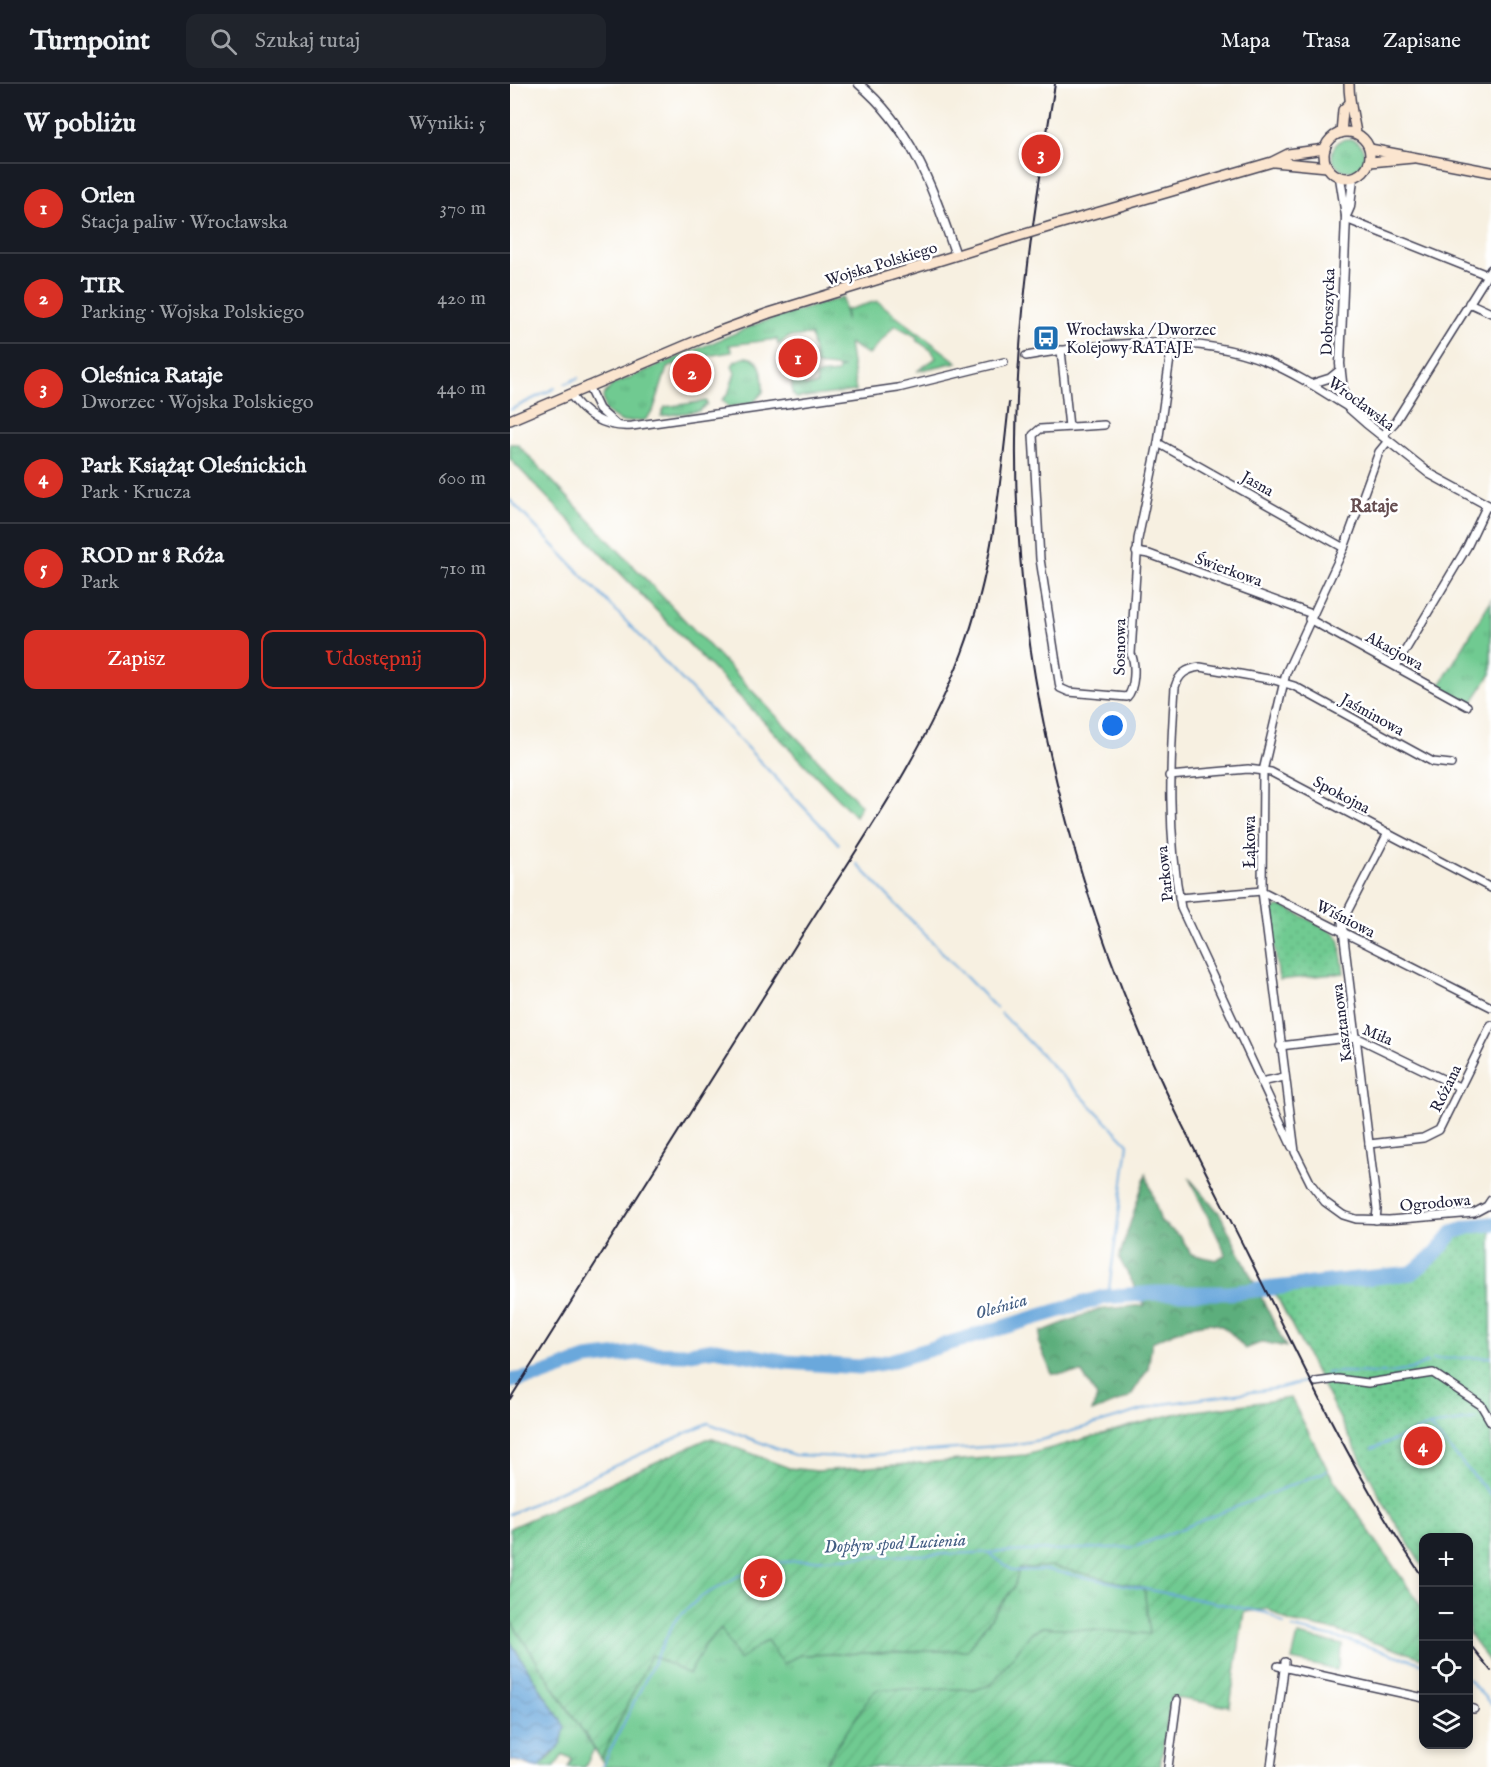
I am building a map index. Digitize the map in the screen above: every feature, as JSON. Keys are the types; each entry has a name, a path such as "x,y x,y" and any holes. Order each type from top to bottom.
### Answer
{"main road":[{"path":"1349,84 1349,104 1353,111 1356,133"},
{"path":"1341,133 1343,110 1349,104"},
{"path":"1341,133 1356,133 1367,141 1370,149 1370,162 1353,178 1340,178 1327,167 1325,149 1329,141 1341,133"},
{"name":"Wojska Polskiego","path":"510,420 643,361 769,314 1055,225 1272,162 1288,154 1325,149"},
{"path":"1370,149 1491,172"},
{"path":"1370,162 1415,158"},
{"name":"Wojska Polskiego","path":"1272,162 1327,167"}],"street":[{"path":"859,84 886,109 911,143 924,168 956,255"},
{"name":"Dobroszycka","path":"1340,178 1346,217 1340,369 1342,390 1348,408"},
{"name":"Dobroszycka","path":"1346,217 1350,207 1353,178"},
{"path":"1346,217 1489,272"},
{"name":"Łąkowa","path":"1376,1220 1343,1215 1325,1202 1311,1184 1295,1152 1262,891 1263,771 1284,682 1310,616 1344,548 1385,438 1489,272"},
{"path":"1469,303 1491,313"},
{"name":"Wrocławska","path":"1026,356 1123,342 1172,344 1250,356 1277,366 1311,384 1348,408 1430,474 1489,506"},
{"name":"Sosnowa","path":"1104,425 1035,431 1033,440 1040,559 1057,683 1064,691 1122,697 1130,694 1136,552 1158,443 1172,344"},
{"path":"1061,350 1069,427"},
{"path":"570,394 579,408 608,425 619,427 879,392 1004,362"},
{"path":"1311,384 1330,378 1340,369"},
{"path":"588,386 602,413 619,427"},
{"name":"Jasna","path":"1158,443 1344,548"},
{"path":"1396,666 1489,506"},
{"name":"Świerkowa","path":"1136,552 1310,616"},
{"name":"Akacjowa","path":"1310,616 1467,706"},
{"name":"Parkowa","path":"1284,682 1200,667 1184,672 1178,678 1175,687 1169,776 1181,908 1295,1152"},
{"name":"Jaśminowa","path":"1284,682 1433,762 1451,764"},
{"name":"Spokojna","path":"1169,776 1248,769 1277,775 1491,888"},
{"name":"Kasztanowa","path":"1376,1220 1342,922 1388,833"},
{"path":"1179,898 1262,891"},
{"name":"Wiśniowa","path":"1262,891 1491,1007"},
{"name":"Różana","path":"1369,1144 1431,1136 1439,1130 1491,1025"},
{"name":"Miła","path":"1280,1046 1356,1037 1459,1087"},
{"path":"1261,1082 1284,1077"},
{"name":"Ogrodowa","path":"1376,1220 1474,1214 1481,1211 1491,1200"},
{"path":"1316,1382 1338,1379 1368,1383 1433,1373 1481,1405 1491,1422"},
{"path":"1271,1767 1283,1665 1419,1697"},
{"path":"1168,1767 1177,1700"}],"green space":[{"path":"1348,139 1359,144 1364,155 1359,166 1348,171 1337,166 1332,155 1337,144"},
{"path":"843,297 846,321 846,310 877,301 957,362 917,371 936,358 932,351 916,340 917,337 895,325 869,355 849,343 856,391 796,398 792,393 792,375 801,376 805,386 817,385 816,375 838,373 838,369 844,368 816,365 811,335 789,337 778,345 777,339 729,345 732,352 688,359 667,368 653,411 645,420 622,422 605,411 603,396 612,385 759,323"},
{"path":"746,357 752,358 759,365 763,392 753,403 729,407 722,400 728,394 735,373 732,366 735,361"},
{"path":"706,401 707,404 699,411 661,416 665,407"},
{"path":"510,444 517,444 861,805 855,816 510,459"},
{"path":"1491,600 1491,674 1470,706 1439,687"},
{"path":"1277,907 1285,907 1335,933 1340,942 1344,973 1279,980 1270,914"},
{"path":"1146,1174 1161,1222 1181,1237 1191,1254 1216,1260 1226,1254 1189,1178 1220,1214 1286,1347 1263,1342 1245,1349 1228,1331 1216,1324 1201,1324 1183,1329 1152,1342 1148,1369 1130,1397 1092,1412 1097,1397 1082,1373 1052,1374 1039,1344 1041,1332 1096,1310 1145,1305 1119,1258"},
{"path":"1491,1229 1491,1664 1473,1639 1473,1533 1419,1533 1419,1561 1385,1506 1275,1293 1415,1276 1459,1235"},
{"path":"1291,1398 1330,1474 1419,1603 1419,1657 1337,1631 1290,1622 1268,1609 1244,1612 1230,1707 1171,1697 1160,1767 823,1767 871,1695 878,1689 977,1689 991,1685 1031,1633 1042,1627 1150,1634 1144,1588 1052,1566 1019,1569 1014,1587 967,1650 800,1655 783,1664 767,1640 739,1660 721,1628 706,1644 689,1674 651,1655 601,1759 510,1620 510,1528 707,1439 714,1439 789,1468 817,1471 1026,1455 1174,1414"},
{"path":"1052,1566 1144,1588 1150,1634 1042,1627 1027,1640 1001,1676 988,1686 960,1689 823,1767 776,1767 772,1762 766,1767 605,1767 601,1759 651,1655 689,1674 706,1644 721,1628 767,1639 783,1664 800,1655 967,1650 1014,1587 1019,1569"},
{"path":"510,1620 594,1749 585,1767 568,1767 572,1759 563,1754 555,1767 538,1767 552,1756 565,1727 510,1641"},
{"path":"1298,1635 1343,1645 1337,1670 1292,1660"}],"water":[{"path":"510,1641 565,1727 561,1744 539,1767 510,1761"}],"waterway":[{"path":"565,384 578,378"},
{"path":"510,410 555,388"},
{"path":"510,500 839,844"},
{"path":"857,864 996,1008"},
{"path":"1001,1013 1128,1144 1108,1297"},
{"name":"Oleśnica","path":"510,1381 539,1376 586,1359 637,1353 684,1354 715,1349 787,1362 859,1367 887,1362 1104,1297 1155,1293 1228,1293 1412,1273 1437,1252 1453,1232 1472,1226 1491,1224"},
{"path":"1433,1359 1491,1357"},
{"path":"1326,1373 1389,1373 1414,1368 1428,1362"},
{"path":"510,1514 708,1423 794,1455 844,1457 1012,1445 1045,1439 1163,1404 1280,1388 1307,1381"},
{"path":"1372,1449 1429,1426 1478,1419"},
{"path":"1429,1426 1491,1495"},
{"name":"Dopływ spod Lucienia","path":"602,1767 674,1622 699,1598 760,1564 836,1558 1135,1547 1327,1471"},
{"name":"Dopływ spod Lucienia","path":"989,1553 1013,1571 1048,1570 1267,1613 1284,1624"},
{"name":"Dopływ spod Lucienia","path":"1292,1628 1347,1640 1419,1662"},
{"name":"Dopływ spod Lucienia","path":"1473,1684 1491,1704"}],"railway":[{"path":"1055,84 1028,261 1020,350 1016,440 1017,514 1023,589 1046,736 1063,809 1108,952 1161,1081 1331,1421 1375,1501 1419,1571"},
{"path":"510,1399 863,841 927,730 962,653 981,592 993,530 1009,403"},
{"path":"1473,1648 1491,1671"}],"place":[{"name":"Oleśnica Rataje","path":"1041,154"},
{"name":"Wrocławska / Dworzec Kolejowy RATAJE","path":"1046,338"},
{"name":"Orlen","path":"798,358"},
{"name":"TIR","path":"692,373"},
{"name":"Park Książąt Oleśnickich","path":"1423,1446"},
{"name":"ROD nr 8 Róża","path":"763,1578"}],"district":[{"name":"Rataje","path":"1374,506"}]}
